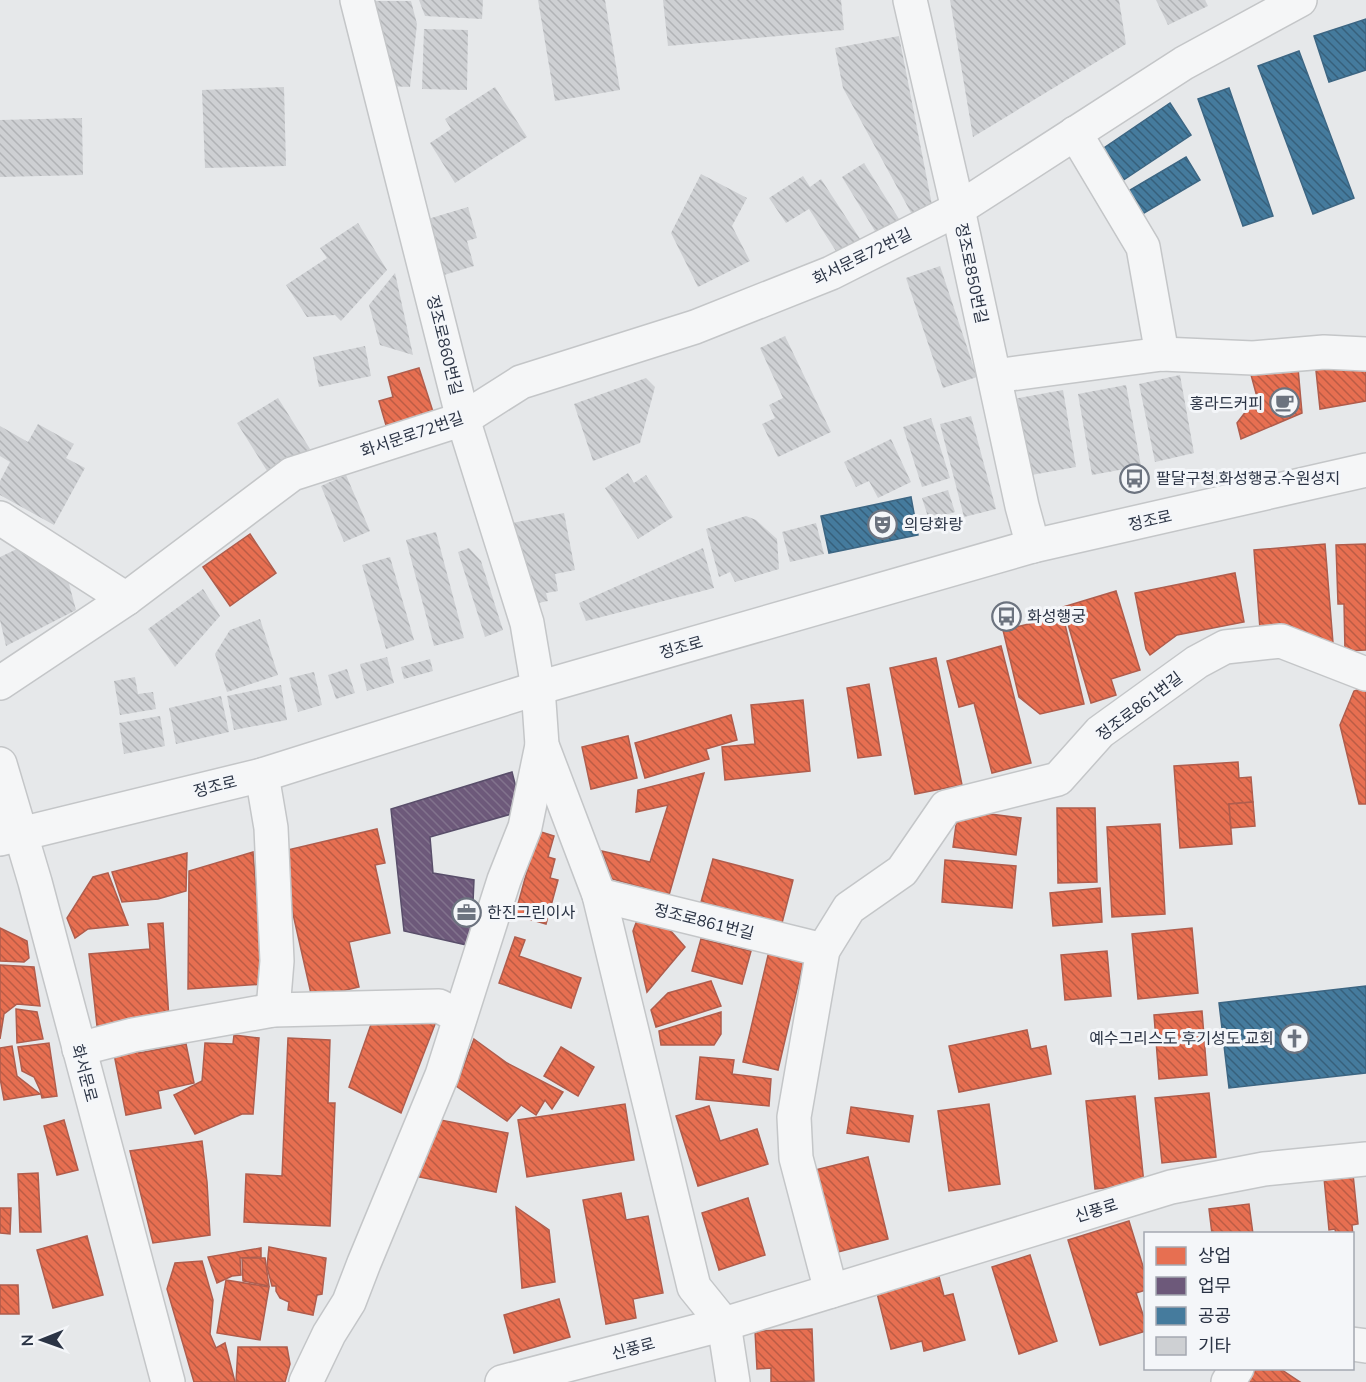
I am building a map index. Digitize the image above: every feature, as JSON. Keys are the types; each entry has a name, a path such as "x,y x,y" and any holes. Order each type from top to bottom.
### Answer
{"street":[{"name":"정조로860번길","path":"357,0 463,419 527,623 538,688"},
{"name":"정조로850번길","path":"910,0 958,208 1022,506 1033,546"},
{"name":"화서문로72번길","path":"0,683 126,599 292,474 463,419 521,382 695,327 831,273 958,208 1184,63 1300,0"},
{"path":"1075,133 1143,247 1162,354"},
{"path":"995,376 1162,354 1253,358 1324,352 1366,354"},
{"name":"정조로","path":"11,837 262,775 538,688 1033,546 1366,470"},
{"path":"0,518 126,599"},
{"name":"정조로861번길","path":"599,896 823,951 849,908 902,871 946,807 1058,779 1100,732 1197,662 1225,647 1281,641 1366,674"},
{"path":"306,1382 329,1334 349,1302 442,1075 504,880 525,827 542,745 538,688"},
{"path":"542,745 599,896 694,1287 724,1324 733,1382"},
{"name":"화서문로","path":"0,764 11,837 79,1049 168,1382"},
{"path":"262,775 272,839 277,961 273,1010"},
{"path":"823,951 794,1117 796,1158 831,1291"},
{"path":"79,1049 132,1035 273,1010 439,1006 460,1017"},
{"name":"신풍로","path":"502,1382 724,1324 1172,1187 1264,1169 1366,1159"}],"building: 상업":[{"path":"1315,361 1366,365 1366,401 1320,409"},
{"path":"419,368 435,418 388,432 379,401 393,397 388,377"},
{"path":"1298,368 1302,413 1241,439 1237,423 1257,397 1250,371"},
{"path":"250,534 276,573 230,606 203,567"},
{"path":"1325,544 1333,643 1305,645 1260,629 1254,550"},
{"path":"1366,544 1366,650 1345,651 1344,604 1338,604 1336,545"},
{"path":"1235,573 1244,622 1177,635 1150,655 1146,649 1135,593"},
{"path":"1116,591 1140,670 1111,679 1116,695 1091,703 1063,607"},
{"path":"1063,616 1084,704 1040,714 1019,697 1003,630"},
{"path":"1001,646 1031,763 992,773 974,703 959,707 947,661"},
{"path":"936,658 962,785 915,794 890,668"},
{"path":"869,684 881,755 858,758 847,688"},
{"path":"1366,687 1366,804 1359,804 1340,725 1354,691"},
{"path":"803,700 810,771 725,780 722,747 755,744 751,705"},
{"path":"731,715 737,740 706,749 709,759 645,778 635,743"},
{"path":"628,736 637,778 591,789 582,747"},
{"path":"1238,762 1239,778 1251,777 1253,802 1229,804 1232,844 1180,848 1174,766"},
{"path":"704,773 669,895 612,879 602,851 650,862 668,805 636,812 638,790"},
{"path":"1253,802 1255,826 1231,828 1229,804"},
{"path":"1057,808 1095,808 1097,882 1058,883"},
{"path":"958,810 1021,818 1016,855 953,847"},
{"path":"1160,824 1165,914 1112,917 1107,827"},
{"path":"377,829 385,863 375,865 390,933 349,942 359,987 312,998 279,852"},
{"path":"538,831 554,836 548,857 555,859 550,878 558,880 546,924 515,915"},
{"path":"253,852 264,984 188,989 189,871"},
{"path":"187,853 186,891 158,899 122,902 112,872"},
{"path":"713,859 793,880 782,923 701,902"},
{"path":"945,860 1016,866 1012,908 942,902"},
{"path":"108,873 128,925 88,929 75,938 67,918 93,877"},
{"path":"1100,888 1102,922 1053,926 1050,893"},
{"path":"639,915 662,921 685,947 647,992 633,931"},
{"path":"163,923 169,1020 97,1026 89,954 150,949 148,924"},
{"path":"0,928 27,941 29,958 24,962 0,961"},
{"path":"1192,928 1198,993 1138,999 1132,934"},
{"path":"515,937 525,940 519,956 581,978 571,1008 499,983"},
{"path":"701,939 751,951 742,984 692,971"},
{"path":"770,947 805,955 778,1070 743,1062"},
{"path":"1107,951 1111,996 1065,1000 1061,955"},
{"path":"0,965 34,967 40,1006 17,1004 4,1014 0,1039"},
{"path":"711,981 721,1006 656,1027 651,1010 668,993"},
{"path":"16,1009 37,1012 43,1039 17,1043"},
{"path":"1202,1011 1207,1075 1159,1079 1154,1015"},
{"path":"721,1012 721,1034 714,1045 661,1045 659,1031"},
{"path":"374,1016 437,1019 401,1113 349,1087"},
{"path":"1027,1030 1031,1049 1046,1046 1051,1074 959,1092 949,1046"},
{"path":"234,1035 259,1038 253,1114 242,1114 195,1134 174,1095 202,1081 205,1043 233,1044"},
{"path":"288,1038 330,1040 328,1103 335,1103 330,1226 244,1222 246,1174 282,1176"},
{"path":"474,1039 507,1063 563,1092 552,1109 545,1100 536,1115 521,1105 507,1121 456,1086"},
{"path":"49,1043 57,1096 42,1098 34,1077 22,1071 18,1047"},
{"path":"138,1044 139,1053 186,1044 194,1083 158,1091 161,1108 126,1115 113,1049"},
{"path":"12,1046 17,1076 40,1094 4,1100 0,1078 0,1048"},
{"path":"561,1047 594,1067 578,1096 544,1076"},
{"path":"700,1057 734,1060 732,1074 771,1079 769,1106 696,1099"},
{"path":"1209,1093 1216,1157 1162,1163 1155,1098"},
{"path":"1135,1096 1144,1184 1095,1189 1086,1101"},
{"path":"625,1104 634,1160 527,1177 518,1120"},
{"path":"989,1104 1000,1184 949,1191 938,1111"},
{"path":"709,1106 720,1141 757,1129 768,1164 698,1186 676,1116"},
{"path":"851,1107 913,1116 909,1142 847,1133"},
{"path":"430,1118 508,1133 496,1192 419,1177"},
{"path":"64,1120 78,1170 57,1175 44,1126"},
{"path":"202,1141 210,1235 153,1243 130,1151"},
{"path":"868,1157 888,1239 830,1254 811,1171"},
{"path":"38,1173 41,1232 20,1232 18,1174"},
{"path":"1353,1174 1358,1224 1352,1225 1353,1232 1329,1230 1324,1178"},
{"path":"621,1193 626,1220 648,1216 663,1293 633,1299 636,1318 606,1324 583,1200"},
{"path":"748,1198 765,1255 719,1270 702,1213"},
{"path":"1249,1204 1253,1232 1212,1232 1209,1209"},
{"path":"516,1207 549,1230 555,1282 522,1288"},
{"path":"0,1208 11,1208 10,1234 0,1233"},
{"path":"1129,1221 1144,1270 1144,1291 1136,1293 1144,1318 1144,1332 1100,1345 1068,1240"},
{"path":"87,1236 103,1295 53,1308 37,1250"},
{"path":"269,1247 326,1258 322,1294 317,1295 313,1315 288,1310 289,1302 280,1298 276,1286 272,1286 267,1267"},
{"path":"261,1248 261,1257 240,1258 241,1275 232,1276 217,1283 208,1257"},
{"path":"1030,1255 1057,1341 1019,1354 992,1267"},
{"path":"242,1258 265,1258 269,1286 243,1281"},
{"path":"202,1261 213,1300 210,1334 216,1348 225,1343 235,1382 194,1382 167,1289 175,1263"},
{"path":"937,1269 944,1296 953,1294 965,1340 924,1351 922,1341 891,1349 875,1285"},
{"path":"226,1280 269,1287 260,1340 217,1333"},
{"path":"0,1285 18,1285 19,1314 0,1314"},
{"path":"559,1299 570,1337 514,1353 504,1315"},
{"path":"812,1329 814,1381 771,1382 771,1368 757,1369 755,1331"},
{"path":"238,1347 287,1347 290,1364 285,1382 236,1382"},
{"path":"1252,1370 1282,1370 1300,1382 1244,1382"}],"building: 업무":[{"path":"512,772 522,811 430,837 433,873 474,880 471,946 404,931 391,809"}],"building: 공공":[{"path":"1366,19 1366,70 1329,82 1314,36"},
{"path":"1299,51 1354,198 1313,214 1258,66"},
{"path":"1229,88 1273,216 1243,226 1198,99"},
{"path":"1170,103 1191,135 1119,183 1098,152"},
{"path":"1186,157 1200,180 1139,216 1125,193"},
{"path":"911,497 918,535 829,553 821,516"},
{"name":"예수그리스도 후기성도 교회","path":"1366,986 1366,1073 1229,1088 1219,1003"}],"building: 기타":[{"path":"419,0 483,0 482,19 425,16"},
{"path":"538,0 605,0 620,90 555,101"},
{"path":"663,0 841,0 844,30 668,46"},
{"path":"950,0 1119,0 1126,44 973,137"},
{"path":"1156,0 1205,0 1208,6 1168,25"},
{"path":"369,1 411,1 417,24 410,87 389,86"},
{"path":"424,29 468,30 467,90 422,89"},
{"path":"899,36 933,210 915,220 843,88 835,48"},
{"path":"284,87 286,166 205,168 202,90"},
{"path":"495,87 527,137 455,183 430,143 451,129 445,119"},
{"path":"82,118 83,175 0,177 0,120"},
{"path":"864,163 904,227 881,241 842,177"},
{"path":"701,174 747,198 732,226 750,261 698,287 671,233"},
{"path":"803,176 810,187 821,179 864,245 841,259 809,209 786,223 769,198"},
{"path":"468,207 477,238 467,241 474,266 434,278 418,222"},
{"path":"358,223 387,270 341,321 335,315 307,317 286,285 327,258 320,248"},
{"path":"940,266 977,377 943,388 906,278"},
{"path":"395,273 413,355 380,345 369,305"},
{"path":"785,336 831,432 778,457 762,424 775,418 769,405 783,398 760,348"},
{"path":"365,346 371,376 319,387 313,357"},
{"path":"1180,375 1194,453 1155,462 1139,384"},
{"path":"646,378 655,387 640,443 593,461 574,404"},
{"path":"1126,385 1141,466 1092,475 1078,394"},
{"path":"1063,390 1076,467 1026,476 1013,399"},
{"path":"278,398 310,449 269,474 237,423"},
{"path":"971,416 996,509 964,517 940,424"},
{"path":"931,418 950,478 922,487 903,427"},
{"path":"38,424 74,444 66,458 85,468 54,525 0,495 0,481 10,462 0,456 0,426 28,442"},
{"path":"891,439 911,482 878,498 869,481 856,487 844,462"},
{"path":"628,473 634,483 646,475 673,517 638,539 605,488"},
{"path":"346,475 370,531 344,542 321,486"},
{"path":"948,490 955,512 929,520 922,498"},
{"path":"564,513 575,570 555,574 558,591 546,593 548,601 528,605 512,523"},
{"path":"746,516 756,520 777,539 779,569 735,582 730,572 719,577 706,529"},
{"path":"816,523 824,554 790,562 782,532"},
{"path":"436,532 464,638 434,646 406,540"},
{"path":"19,548 68,580 76,610 6,646 0,620 0,557"},
{"path":"469,548 481,561 503,630 485,637 458,552"},
{"path":"703,548 714,588 586,621 579,603"},
{"path":"390,557 414,640 386,649 362,565"},
{"path":"203,589 220,616 175,667 148,629"},
{"path":"260,619 278,675 227,692 215,654 230,630"},
{"path":"387,657 394,683 367,691 360,664"},
{"path":"430,659 433,671 404,679 401,667"},
{"path":"347,669 355,693 336,699 328,675"},
{"path":"314,672 322,705 298,712 289,678"},
{"path":"135,677 138,694 153,692 156,709 120,715 114,681"},
{"path":"281,685 287,720 234,730 227,696"},
{"path":"221,696 229,732 176,744 169,708"},
{"path":"160,716 165,746 124,754 119,723"}],"place":[{"name":"홍라드커피","path":"1284,403"},
{"name":"팔달구청.화성행궁.수원성지","path":"1135,478"},
{"name":"의당화랑","path":"883,524"},
{"name":"화성행궁","path":"1006,616"},
{"name":"한진그린이사","path":"466,912"},
{"name":"예수그리스도 후기성도 교회","path":"1295,1038"}]}
